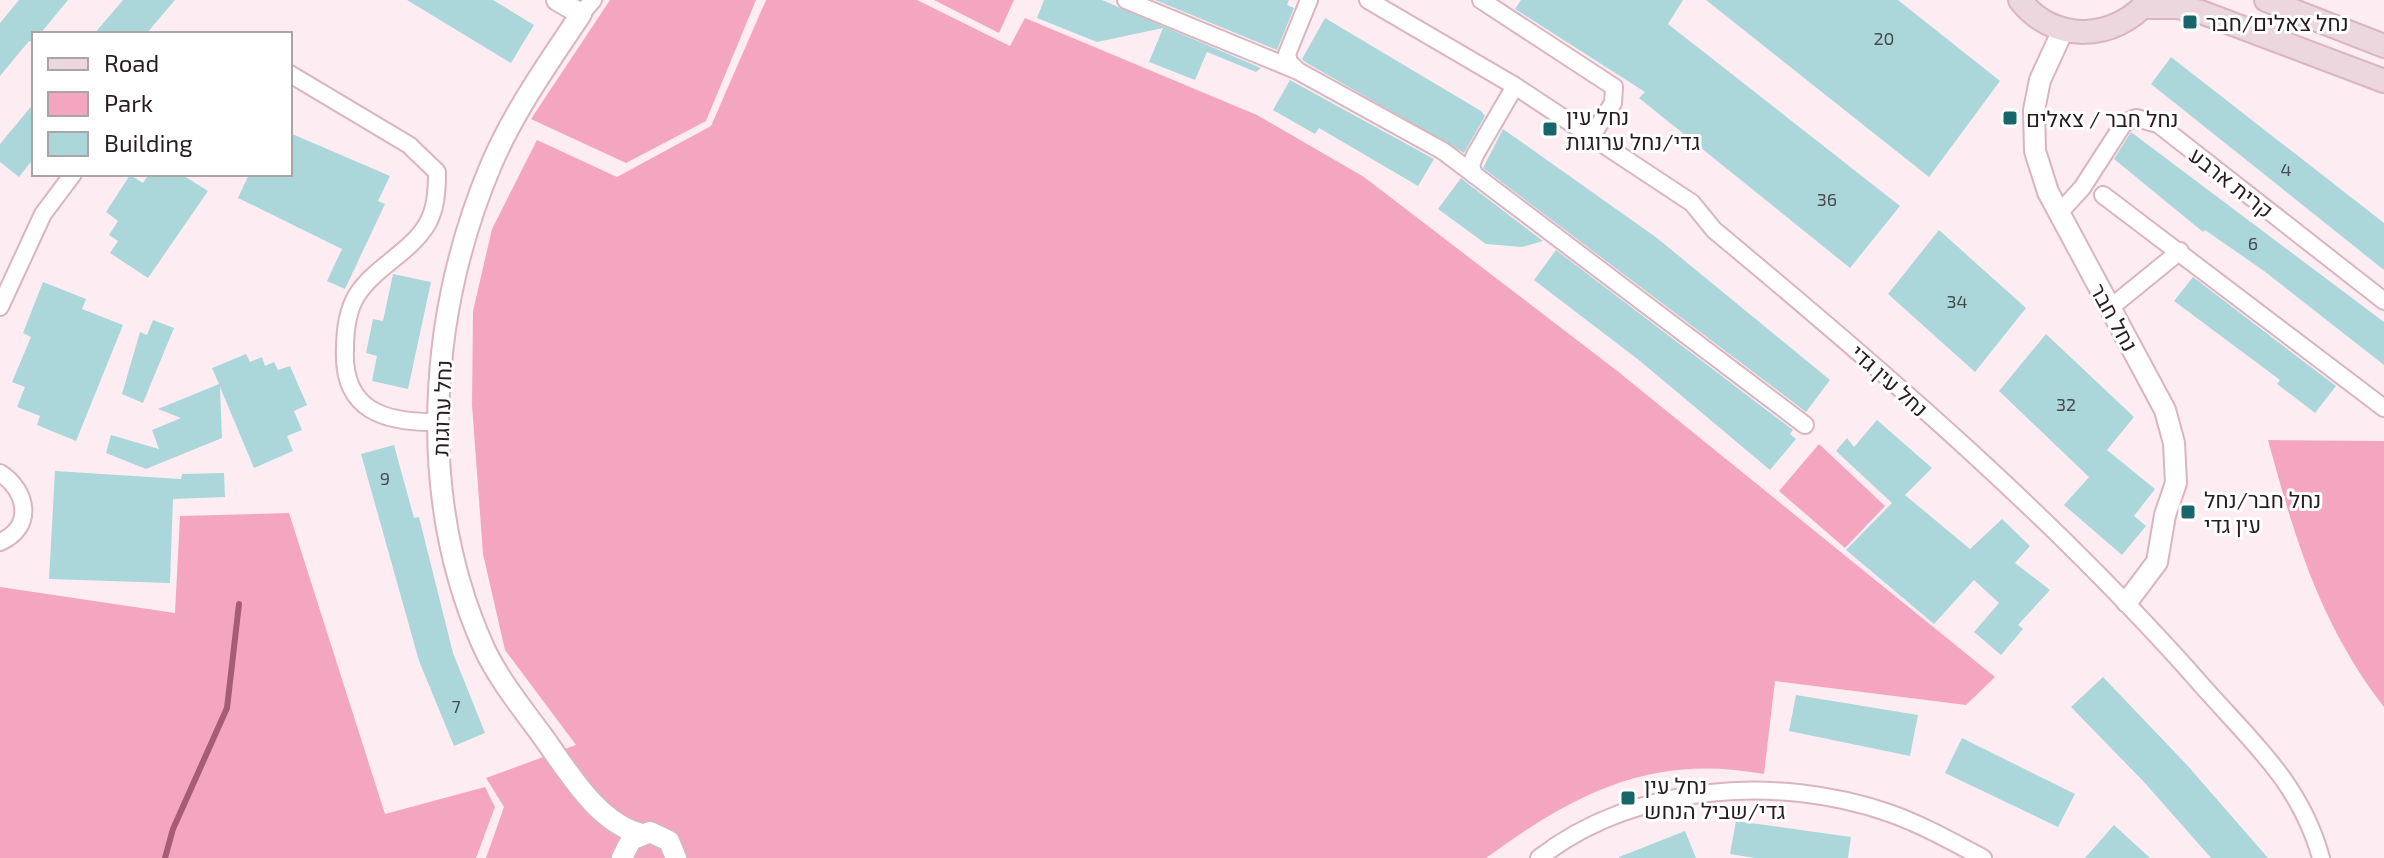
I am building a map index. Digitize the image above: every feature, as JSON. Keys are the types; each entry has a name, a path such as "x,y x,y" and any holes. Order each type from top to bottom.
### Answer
{"main road":[{"path":"2020,0 2041,20 2063,30 2105,30 2124,22 2146,4 2201,12 2384,81"},
{"path":"2266,0 2384,46"}],"street":[{"path":"557,0 587,7"},
{"path":"1126,0 1298,71 1443,151 1805,425"},
{"path":"1298,71 1289,62 1287,54 1309,0"},
{"name":"נחל עין גדי","path":"1368,0 1515,86 1692,203 1714,230 1931,417 2127,602 2298,796 2321,858"},
{"path":"1481,0 1614,87 1613,103 1591,137"},
{"name":"נחל ערוגות","path":"587,7 525,98 492,162 468,225 442,355 439,476 463,589 485,650 519,705 599,808 623,854"},
{"name":"נחל חבר","path":"2063,30 2040,80 2033,139 2048,192 2165,410 2174,443 2176,483 2165,515 2157,562 2127,602"},
{"path":"292,75 409,145 437,172 437,195 424,230 357,296 345,328 344,359 348,387 366,408 403,423 438,422"},
{"path":"1474,175 1471,165 1475,155 1515,86"},
{"name":"קרית ארבע","path":"2059,213 2082,188 2124,123 2136,118 2158,124 2384,301"},
{"path":"0,307 43,214 72,176"},
{"path":"2103,195 2384,408"},
{"path":"2110,308 2180,251"},
{"path":"0,473 14,481 23,496 24,513 18,529 0,542"},
{"path":"1539,858 1562,840 1599,820 1686,796 1751,789 1813,795 1889,812 1983,858"},
{"name":"נחל ערוגות","path":"599,808 628,831 654,833 666,838 676,858"},
{"path":"623,854 631,840 642,834"}],"green space":[{"path":"610,0 756,0 706,121 626,163 531,119"},
{"path":"766,0 917,0 1010,46 1025,18 1257,115 1364,177 1616,370 1995,677 1966,705 1775,681 1764,774 1723,769 1685,769 1650,774 1616,784 1551,814 1486,858 486,858 504,807 486,778 576,745 505,650 483,554 472,405 473,311 492,229 537,140 617,177 711,126"},
{"path":"934,0 1014,0 999,33"},
{"path":"2268,440 2384,441 2384,707 2343,644 2312,580"},
{"path":"1819,444 1885,506 1845,548 1779,491"},
{"path":"289,513 385,814 485,787 495,807 476,858 0,858 0,587 175,613 180,516"}],"building":[{"path":"19,0 68,0 42,32 32,32 32,42 29,41 0,76 0,23"},
{"path":"123,0 175,0 148,32 96,32"},
{"path":"407,0 493,0 534,25 511,63"},
{"path":"1044,0 1102,0 1261,68 1256,72 1207,52 1195,80 1149,62 1163,28 1097,42 1037,18"},
{"path":"1155,0 1289,0 1287,5 1294,8 1277,50"},
{"path":"1521,0 1683,0 1668,24 1900,206 1850,268 1639,98 1645,92 1515,9"},
{"path":"1706,0 1898,0 2000,81 1929,177"},
{"path":"1325,18 1481,111 1485,116 1464,153 1305,62 1302,59"},
{"path":"2171,57 2384,223 2384,270 2151,84"},
{"path":"1290,80 1434,159 1418,186 1319,128 1315,134 1273,110"},
{"path":"32,105 32,161 19,177 0,162 0,144"},
{"path":"1503,129 1657,238 1830,380 1806,412 1483,168"},
{"path":"2131,132 2384,322 2384,365 2264,271 2205,230 2203,232 2114,159"},
{"path":"292,134 390,176 378,201 385,204 345,289 327,281 342,249 238,198 248,176 292,176"},
{"path":"129,176 143,183 148,176 184,176 208,191 148,278 110,253 118,241 109,235 118,221 106,212"},
{"path":"1461,178 1543,241 1522,247 1486,244 1438,209"},
{"path":"1939,230 2026,308 1975,372 1888,294"},
{"path":"1556,250 1793,430 1790,434 1796,439 1770,470 1640,361 1534,280"},
{"path":"393,274 431,282 408,389 372,381 377,356 366,353 373,319 383,321"},
{"path":"2193,277 2336,386 2315,413 2277,384 2280,380 2174,301"},
{"path":"43,282 86,299 82,309 123,325 76,441 37,425 40,416 17,407 25,387 12,382 31,337 23,333"},
{"path":"153,320 174,328 143,403 122,394 140,332 147,335"},
{"path":"2046,334 2134,417 2107,450 2155,489 2134,516 2146,526 2122,555 2064,505 2089,477 1999,391"},
{"path":"246,354 250,362 262,357 265,366 274,362 278,370 290,366 307,405 294,411 302,430 287,436 293,451 254,468 220,387 222,438 146,469 106,453 111,435 159,449 152,430 181,418 158,409 219,384 212,368"},
{"path":"1877,420 1932,468 1905,495 1970,549 2002,519 2030,546 2015,563 2050,590 2018,625 2023,629 2001,655 1974,632 1999,603 1974,580 1934,624 1846,550 1892,503 1836,451 1847,438 1854,447"},
{"path":"394,445 414,518 419,517 453,653 485,733 454,746 419,661 361,454"},
{"path":"55,471 181,479 182,474 224,473 225,497 173,499 170,583 49,579"},
{"path":"2103,677 2187,765 2268,858 2211,858 2144,782 2071,707"},
{"path":"1796,695 1918,715 1910,756 1789,731"},
{"path":"1962,738 2075,794 2058,827 1945,773"},
{"path":"1736,821 1851,837 1848,858 1755,858 1730,854"},
{"path":"2114,825 2150,858 2085,858"},
{"path":"1685,831 1696,858 1619,858 1619,857"}],"waterway":[{"path":"165,858 173,829 227,708 239,604"}],"place":[{"name":"נחל צאלים/חבר","path":"2190,22"},
{"name":"נחל חבר / צאלים","path":"2010,118"},
{"name":"נחל עין גדי/נחל ערוגות","path":"1550,129"},
{"name":"נחל חבר/נחל עין גדי","path":"2188,512"},
{"name":"נחל עין גדי/שביל הנחש","path":"1628,798"}]}
